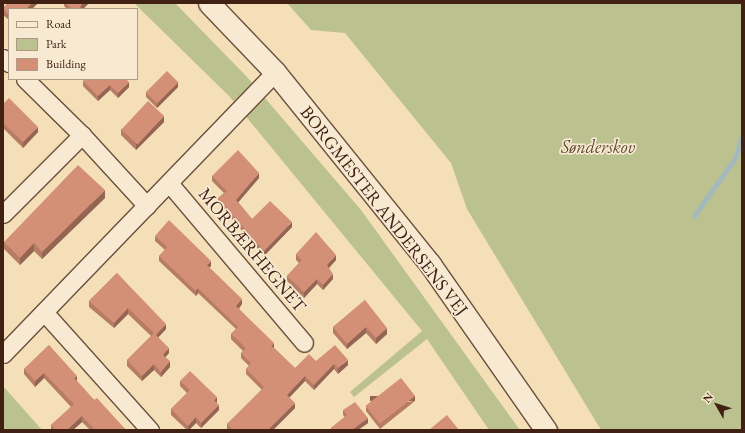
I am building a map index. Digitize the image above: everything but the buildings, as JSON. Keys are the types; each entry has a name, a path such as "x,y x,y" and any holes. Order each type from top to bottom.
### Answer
{"street":[{"name":"BORGMESTER ANDERSENS VEJ","path":"209,3 275,72 430,264 546,430"},
{"path":"3,354 275,72"},
{"path":"26,80 82,135 147,206"},
{"path":"3,214 82,135"},
{"name":"MORBÆRHEGNET","path":"169,183 304,343"},
{"path":"44,312 150,430"}],"green space":[{"path":"134,3 175,3 247,77 361,210 520,430 489,430 427,339 354,397 350,392 422,331 230,97"},
{"name":"Sønderskov","path":"287,3 742,3 742,430 601,430 467,209 451,163 345,33 311,30"},
{"path":"3,386 42,430 3,430"}],"waterway":[{"path":"694,216 735,158 742,137"}]}
